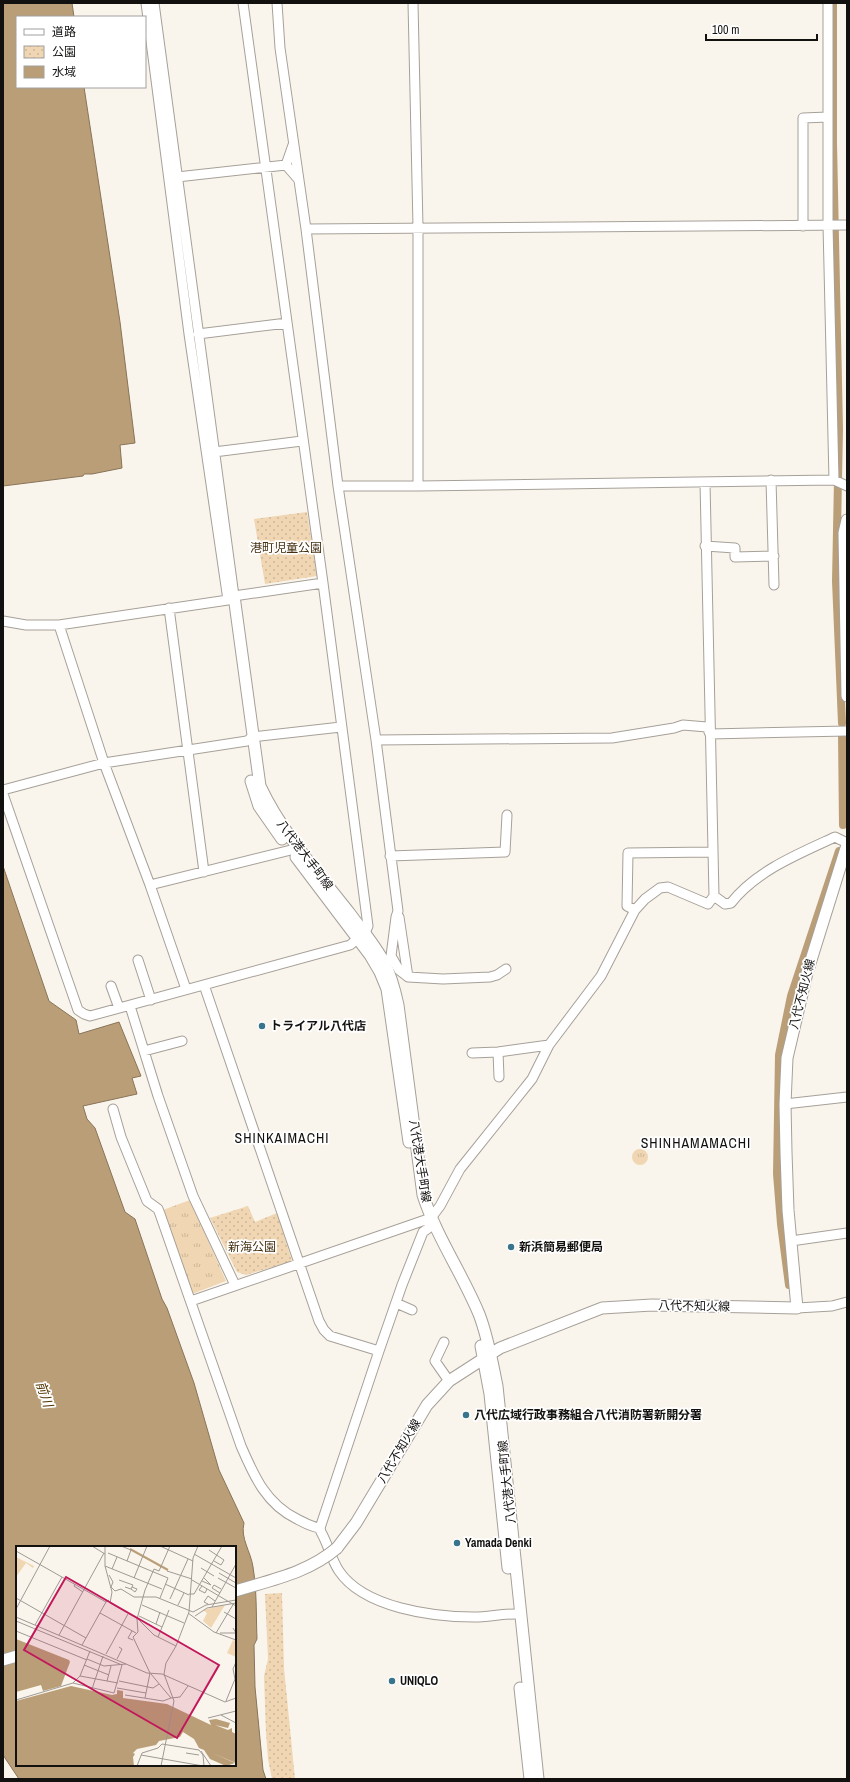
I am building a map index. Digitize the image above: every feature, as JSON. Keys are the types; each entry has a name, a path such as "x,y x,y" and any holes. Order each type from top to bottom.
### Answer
{"main road":[{"path":"847,520 844,533 847,696"},
{"name":"八代港大手町線","path":"231,598 250,739 252,786 259,806 295,849 362,936 388,959 398,1005 423,1195 429,1223"},
{"name":"八代不知火線","path":"236,1591 311,1566 337,1548 356,1523 427,1405 449,1381 487,1356 507,1346 602,1308 652,1305 797,1308 788,1210 785,1104 787,1058 807,973 847,844"},
{"name":"八代港大手町線","path":"362,936 387,989 417,1197 429,1223 478,1313 486,1333 487,1356 497,1386 530,1779"},
{"name":"八代港大手町線","path":"516,1614 538,1779"},
{"path":"3,1660 16,1656"}],"street":[{"path":"146,3 188,326 231,598"},
{"path":"154,3 214,452 231,598"},
{"path":"3,794 78,1010 84,1014 90,1016 130,1006 186,989 350,946 362,936 368,926 323,583 302,441 243,3"},
{"path":"277,3 280,48 306,229 338,486 376,740 390,856 408,977"},
{"path":"413,3 418,228 418,486"},
{"path":"828,3 828,225 834,480"},
{"path":"803,226 803,118 828,117"},
{"path":"286,165 294,144"},
{"path":"177,177 286,165"},
{"path":"286,165 299,180"},
{"path":"306,229 847,225"},
{"path":"198,334 287,323"},
{"path":"214,452 302,441"},
{"path":"338,486 772,480 834,480 847,486"},
{"path":"772,480 774,586"},
{"path":"516,1614 477,1617 448,1617 420,1612 375,1599 353,1585 339,1571 320,1528 378,1351 423,1232 440,1206 460,1169 532,1079 549,1045 602,976 635,910 660,888 668,887 708,904 714,896 705,546 705,482"},
{"path":"705,546 735,548 735,557 774,556"},
{"path":"3,621 26,625 59,625 323,583"},
{"path":"169,608 204,872"},
{"path":"59,625 104,763 150,885 186,989"},
{"path":"376,740 612,738 674,728 683,725 707,727 710,734"},
{"path":"3,790 104,763 250,739 341,727"},
{"path":"710,734 847,731"},
{"path":"390,856 505,852 507,815"},
{"path":"714,896 725,904 731,904 739,893 771,869 791,858 835,837 847,844"},
{"path":"150,885 295,849"},
{"path":"635,910 627,906 628,853 712,852"},
{"path":"398,912 388,959 408,977 443,979 490,977 497,975 506,969"},
{"path":"138,960 151,1000"},
{"path":"204,985 299,1264 324,1330 330,1336 378,1351"},
{"path":"111,986 119,1008"},
{"path":"130,1006 193,1196 235,1285"},
{"path":"144,1051 182,1041"},
{"path":"472,1053 498,1052 549,1045"},
{"path":"498,1052 499,1077"},
{"path":"785,1104 847,1097"},
{"path":"113,1109 121,1137 147,1201 158,1209 160,1214 241,1446 255,1477 268,1498 288,1515 311,1527 320,1528"},
{"path":"191,1301 299,1264 429,1223"},
{"path":"791,1241 847,1233"},
{"path":"797,1308 832,1306 847,1302"},
{"path":"396,1303 412,1310"},
{"path":"444,1342 435,1361 449,1381"}],"green space":[{"name":"港町児童公園","path":"307,512 317,576 265,584 254,519"},
{"path":"637,1149 643,1149 648,1154 646,1163 643,1165 637,1165 632,1160 632,1154"},
{"path":"190,1200 226,1281 192,1294 163,1210"},
{"name":"新海公園","path":"248,1206 255,1222 277,1213 292,1261 246,1275 237,1272 210,1218"},
{"path":"282,1593 284,1668 295,1779 272,1779 268,1759 266,1733 264,1676 268,1659 265,1594"}],"water":[{"path":"3,3 72,3 74,16 16,16 16,88 84,88 120,322 135,443 120,445 122,468 92,474 84,474 83,476 3,486"},
{"name":"前川","path":"3,866 49,1001 76,1020 79,1034 119,1022 141,1076 132,1078 137,1094 83,1106 87,1119 95,1128 125,1212 135,1219 162,1299 167,1308 194,1383 219,1470 244,1523 243,1534 252,1561 255,1585 257,1639 254,1645 255,1687 263,1770 266,1779 19,1779 3,1755"}],"waterway":[{"path":"833,3 833,143 839,429 836,581 842,723"},
{"path":"842,734 843,825"},
{"path":"789,1285 781,1224 777,1174 779,1055 791,996 839,851"}],"place":[{"name":"トライアル八代店","path":"262,1026"},
{"name":"新浜簡易郵便局","path":"511,1247"},
{"name":"八代広域行政事務組合八代消防署新開分署","path":"466,1415"},
{"name":"Yamada Denki","path":"457,1543"},
{"name":"UNIQLO","path":"392,1681"}],"district":[{"name":"SHINKAIMACHI","path":"282,1138"},
{"name":"SHINHAMAMACHI","path":"696,1143"}]}
